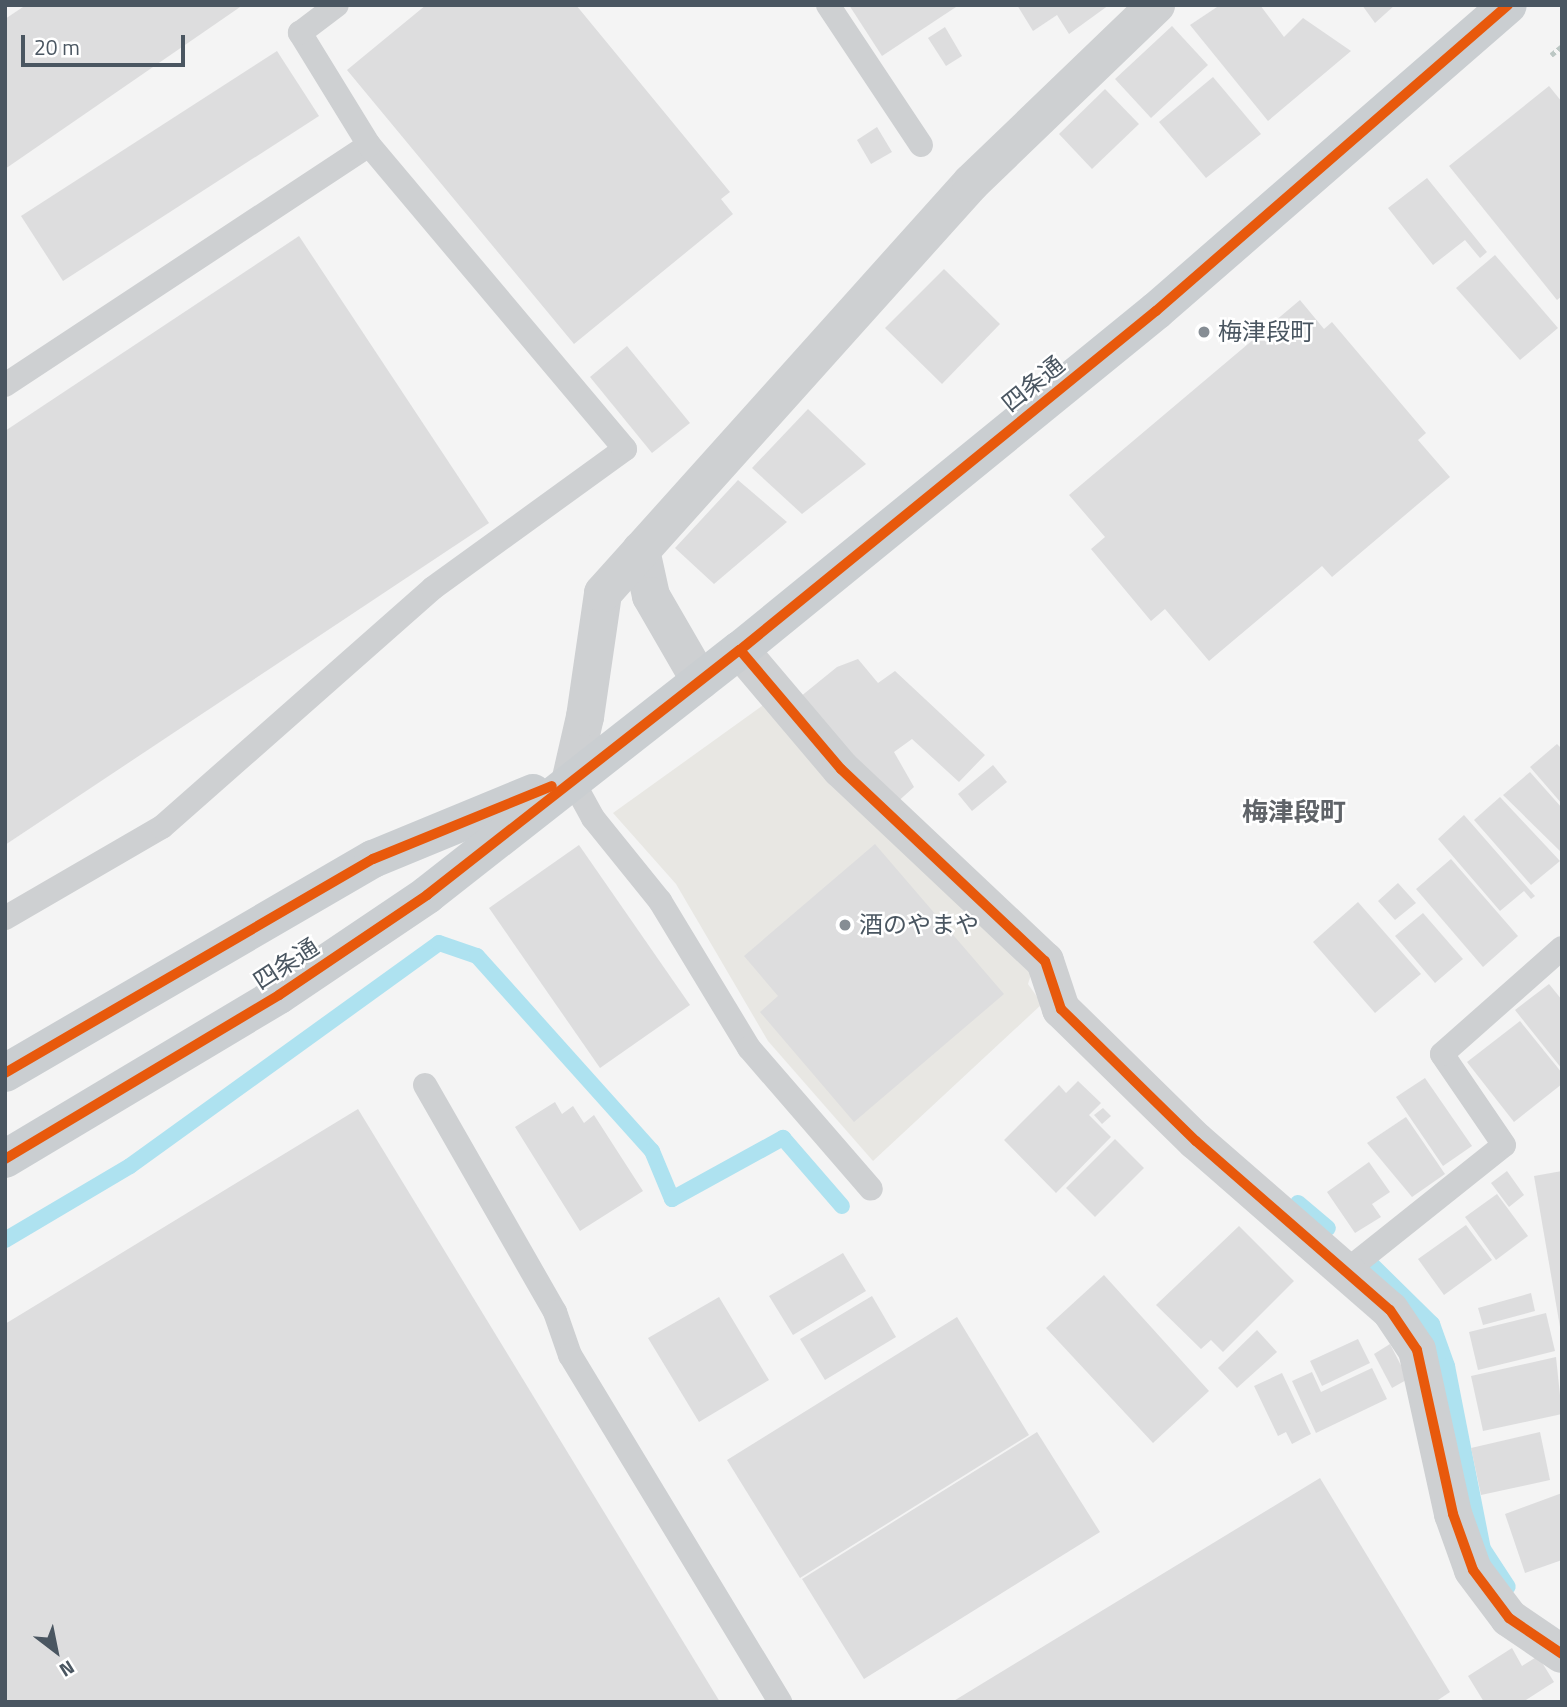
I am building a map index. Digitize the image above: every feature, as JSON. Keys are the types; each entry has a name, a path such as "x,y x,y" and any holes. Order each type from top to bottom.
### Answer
{"main road":[{"name":"四条通","path":"5,1159 279,995 427,895 571,778 740,650 1156,311 1508,5"},
{"name":"四条通","path":"5,1073 373,859 571,778"}],"street":[{"path":"571,778 585,717 603,593 971,183 1156,5"},
{"path":"641,550 651,596 700,681"},
{"path":"740,650 841,769 1045,961 1061,1009 1196,1141 1390,1310 1417,1350 1452,1514 1473,1570 1509,1618 1562,1654"}],"lane":[{"path":"5,918 162,827 433,588 625,449 369,145 300,33 337,5"},
{"path":"828,5 921,145"},
{"path":"5,385 369,145"},
{"path":"571,778 593,818 660,901 749,1048 872,1189"},
{"path":"1345,1272 1504,1145 1442,1054 1561,948"},
{"path":"425,1085 555,1312 570,1355 780,1702"}],"path":[{"path":"1551,55 1562,47"}],"shaded area":[{"name":"酒のやまや","path":"769,701 1034,965 1028,984 1042,1004 873,1161 768,1041 676,884 613,813"}],"building":[{"path":"26,5 243,5 5,169 5,19"},
{"path":"426,5 576,5 730,192 721,199 733,214 574,344 347,70"},
{"path":"849,5 959,5 882,56"},
{"path":"1017,5 1109,5 1069,34 1057,15 1033,31"},
{"path":"1220,5 1260,5 1284,37 1303,18 1351,51 1268,121 1190,25"},
{"path":"1362,5 1395,5 1375,23"},
{"path":"1172,26 1208,65 1151,118 1115,79"},
{"path":"945,27 962,56 946,66 928,38"},
{"path":"277,51 319,116 63,281 21,216"},
{"path":"1213,77 1261,134 1206,178 1159,122"},
{"path":"1549,86 1562,102 1562,296 1557,300 1449,166"},
{"path":"1105,89 1139,124 1092,169 1059,134"},
{"path":"877,127 892,152 871,164 857,140"},
{"path":"1427,178 1487,252 1480,258 1465,240 1433,265 1388,208"},
{"path":"299,236 489,523 5,845 5,431"},
{"path":"1495,255 1558,328 1520,360 1456,288"},
{"path":"944,269 1000,324 942,384 885,328"},
{"path":"1300,300 1324,329 1332,322 1426,433 1418,440 1450,477 1332,577 1322,566 1209,661 1165,609 1151,621 1091,549 1105,537 1069,495"},
{"path":"627,346 690,423 652,453 590,377"},
{"path":"808,409 866,464 802,514 752,468"},
{"path":"738,480 787,522 714,584 675,548"},
{"path":"858,659 878,683 895,671 985,755 959,782 912,739 894,752 914,787 894,805 800,697 837,667"},
{"path":"1557,744 1562,749 1562,804 1530,767"},
{"path":"993,765 1007,782 972,811 958,794"},
{"path":"1530,772 1562,808 1562,853 1503,795"},
{"path":"1500,797 1560,861 1531,885 1474,820"},
{"path":"1464,815 1535,896 1531,899 1524,891 1500,911 1438,839"},
{"path":"875,844 1004,994 854,1122 760,1012 778,996 744,956"},
{"path":"579,845 690,1005 600,1068 489,908"},
{"path":"1451,859 1518,936 1483,967 1416,889"},
{"path":"1398,883 1416,903 1395,920 1378,901"},
{"path":"1358,902 1421,974 1375,1013 1313,942"},
{"path":"1423,913 1463,959 1435,983 1395,936"},
{"path":"1549,984 1562,1000 1562,1069 1515,1010"},
{"path":"1520,1021 1562,1073 1562,1084 1514,1122 1467,1062"},
{"path":"1425,1078 1472,1146 1443,1166 1396,1097"},
{"path":"1078,1081 1101,1103 1089,1115 1111,1137 1056,1193 1004,1140 1059,1085 1066,1093"},
{"path":"555,1102 562,1114 573,1106 584,1123 594,1115 643,1191 580,1231 515,1127"},
{"path":"1103,1108 1111,1116 1102,1124 1094,1115"},
{"path":"358,1109 720,1702 5,1702 5,1324"},
{"path":"1406,1117 1445,1174 1412,1197 1367,1143"},
{"path":"1115,1139 1144,1168 1095,1217 1066,1188"},
{"path":"1369,1162 1390,1192 1372,1204 1381,1217 1355,1233 1327,1192"},
{"path":"1507,1171 1524,1195 1509,1207 1491,1183"},
{"path":"1562,1171 1562,1326 1560,1327 1534,1176"},
{"path":"1497,1194 1528,1236 1496,1260 1465,1217"},
{"path":"1466,1225 1492,1260 1444,1295 1418,1259"},
{"path":"1239,1226 1294,1281 1223,1352 1211,1340 1201,1349 1156,1305"},
{"path":"843,1253 866,1291 793,1335 769,1296"},
{"path":"1104,1275 1209,1391 1153,1443 1046,1328"},
{"path":"1531,1293 1535,1311 1483,1325 1478,1308"},
{"path":"872,1296 896,1337 825,1380 800,1339"},
{"path":"719,1297 769,1380 699,1422 648,1338"},
{"path":"1546,1313 1555,1351 1478,1370 1469,1332"},
{"path":"957,1317 1029,1435 800,1578 727,1460"},
{"path":"1257,1330 1277,1352 1237,1388 1218,1368"},
{"path":"1358,1339 1370,1363 1322,1386 1310,1361"},
{"path":"1390,1344 1408,1379 1392,1388 1374,1354"},
{"path":"1556,1357 1562,1414 1483,1431 1471,1376"},
{"path":"1372,1368 1387,1399 1316,1433 1292,1381 1312,1372 1321,1392"},
{"path":"1282,1373 1311,1434 1292,1444 1286,1432 1278,1436 1254,1386"},
{"path":"1037,1432 1100,1532 864,1679 802,1579"},
{"path":"1540,1432 1550,1480 1481,1495 1471,1448"},
{"path":"1320,1478 1450,1692 1435,1702 952,1702"},
{"path":"1562,1493 1562,1560 1525,1573 1505,1514"},
{"path":"1512,1648 1522,1666 1538,1656 1554,1682 1523,1702 1484,1702 1468,1676"}],"waterway":[{"path":"5,1240 130,1166 439,943 477,956 652,1151 672,1199 783,1138 842,1206"},
{"path":"1298,1203 1328,1228"},
{"path":"1373,1266 1432,1324 1447,1366 1483,1549 1508,1587"}],"cycle path":[{"path":"5,1159 279,995 427,895 740,650 1156,311 1508,5"},
{"path":"740,650 841,769 1045,961 1061,1009 1196,1141 1390,1310 1417,1350 1453,1514 1473,1570 1509,1618 1562,1654"},
{"path":"5,1073 373,859 552,786"}],"place":[{"name":"梅津段町","path":"1204,332"},
{"name":"酒のやまや","path":"845,925"}],"district":[{"name":"梅津段町","path":"1294,812"}]}
